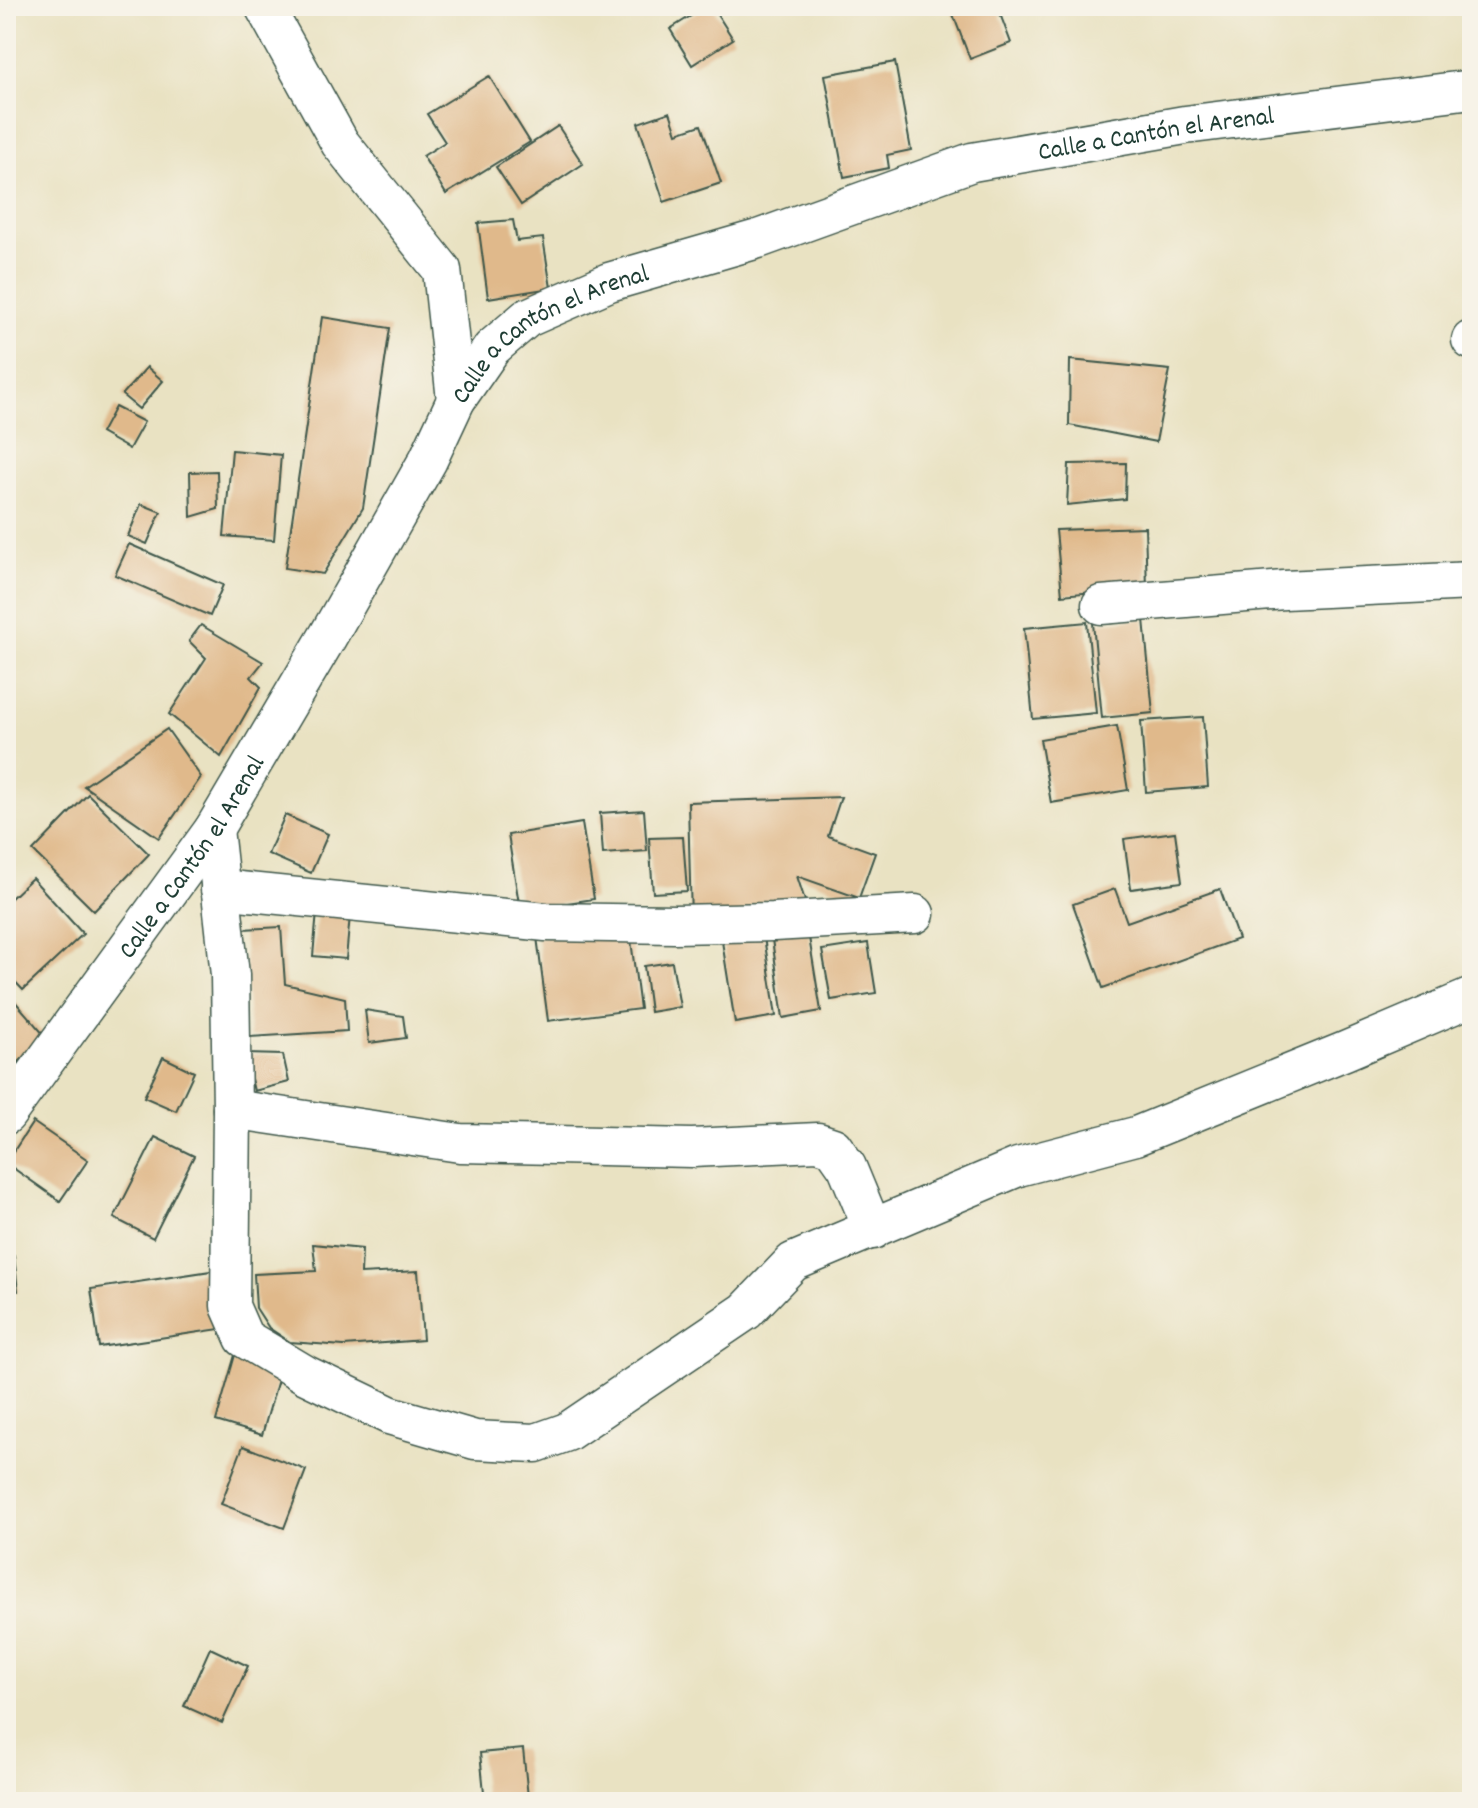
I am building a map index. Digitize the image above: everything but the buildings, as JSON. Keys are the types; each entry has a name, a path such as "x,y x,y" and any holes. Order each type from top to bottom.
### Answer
{"street":[{"path":"264,6 340,143 442,270 456,400"},
{"name":"Calle a Cantón el Arenal","path":"6,1115 214,829 421,474 456,400 492,348 527,318 609,282 758,239 972,162 1185,125 1472,89"},
{"path":"1101,605 1284,590 1472,581"},
{"path":"214,829 230,975 230,1306 244,1338 306,1375 389,1415 475,1440 536,1443 567,1432 746,1311 793,1262 1018,1167 1136,1136 1472,997"},
{"path":"220,889 546,922 773,922 915,914"},
{"path":"232,1109 460,1143 692,1148 818,1142 833,1147 847,1167 873,1230"}]}
